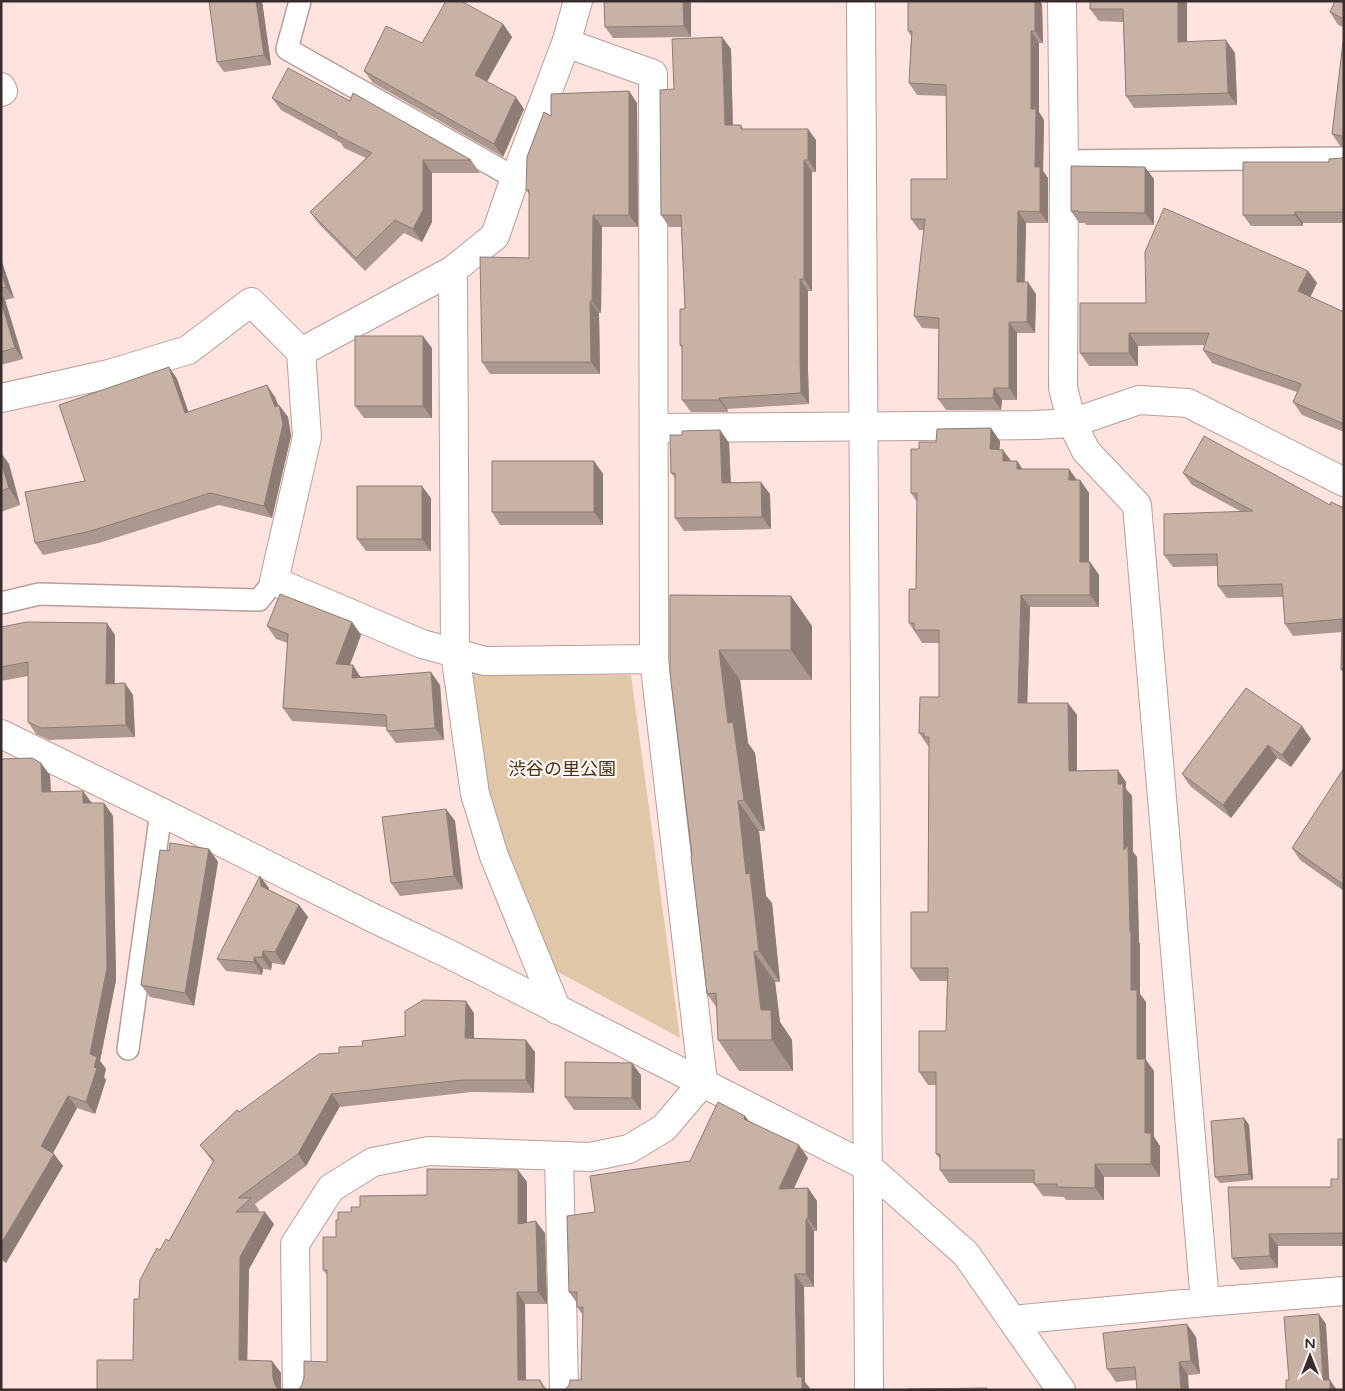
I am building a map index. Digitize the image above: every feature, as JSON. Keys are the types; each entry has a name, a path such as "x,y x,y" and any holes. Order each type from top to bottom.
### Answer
{"street":[{"path":"301,352 453,270 495,236 566,43 578,1"},
{"path":"861,1 869,1390"},
{"path":"1062,1 1064,161 1063,388 1072,423 1086,451 1137,505 1205,1302"},
{"path":"297,1390 295,1244 330,1188 373,1162 429,1151 590,1157 629,1149 664,1128 703,1082 654,660 653,74 566,43"},
{"path":"1,87 3,91 1,92"},
{"path":"453,270 455,653 475,794 494,856 557,1010"},
{"path":"1,398 109,374 188,350 251,302 301,352 307,437 274,581 422,644 485,661 654,660"},
{"path":"654,428 1035,425 1072,423 1139,400 1188,403 1344,482"},
{"path":"1,734 453,956 868,1167 966,1254 1061,1390"},
{"path":"559,1156 564,1390"},
{"path":"1012,1320 1344,1291"}],"lane":[{"path":"300,1 287,49 515,178"},
{"path":"1064,161 1344,158"},
{"path":"1,603 39,594 259,600 274,581"},
{"path":"128,1049 161,812"}],"green space":[{"name":"渋谷の里公園","path":"469,673 631,675 680,1038 549,967 482,784"}],"building":[{"path":"209,1 256,1 264,55 217,62"},
{"path":"446,1 461,1 503,24 475,75 516,97 494,144 364,71 386,26 422,43"},
{"path":"604,1 683,1 684,26 605,27"},
{"path":"908,1 1035,1 1035,31 1031,31 1031,109 1036,109 1035,167 1040,167 1040,212 1018,211 1017,282 1028,282 1027,322 1009,322 1009,388 994,388 993,398 938,399 939,318 914,316 925,219 911,219 911,179 947,179 946,85 909,83 912,31 908,31"},
{"path":"1090,1 1178,1 1178,42 1226,40 1228,93 1126,96 1123,9 1090,9"},
{"path":"1335,1 1344,1 1344,19 1330,12"},
{"path":"722,37 725,125 741,125 741,129 808,129 808,160 804,160 804,279 800,279 801,393 719,398 719,400 682,400 680,309 685,309 681,215 661,215 660,90 674,89 672,39"},
{"path":"1344,42 1344,137 1332,134"},
{"path":"288,68 350,101 353,93 471,160 423,160 423,210 413,229 395,220 356,258 310,212 372,153 336,135 337,133 272,98"},
{"path":"629,91 629,215 593,215 592,301 590,301 591,362 482,362 480,257 529,258 529,190 526,190 527,157 544,112 551,116 551,94"},
{"path":"1344,156 1344,212 1295,212 1295,215 1243,215 1243,162 1329,162 1329,159 1342,158"},
{"path":"1071,166 1145,167 1145,213 1071,211"},
{"path":"1164,208 1308,271 1298,291 1344,312 1344,424 1293,402 1301,384 1203,350 1209,333 1129,333 1129,353 1080,353 1080,303 1146,303 1145,252"},
{"path":"1,271 6,287 1,288"},
{"path":"1,301 15,348 1,352"},
{"path":"355,336 423,336 423,406 355,406"},
{"path":"169,367 185,413 267,385 275,407 279,405 283,424 264,506 210,493 91,531 35,543 25,492 85,481 59,405"},
{"path":"991,428 990,449 1003,450 1003,461 1017,461 1017,469 1069,469 1069,480 1080,480 1080,562 1090,562 1090,595 1021,595 1018,703 1068,703 1069,771 1118,770 1118,784 1123,784 1124,850 1128,845 1131,990 1137,990 1137,1059 1145,1059 1145,1133 1151,1133 1151,1164 1095,1164 1095,1188 1057,1187 1057,1184 1034,1184 1034,1170 940,1170 940,1154 936,1154 936,1072 919,1072 919,1031 946,1031 948,968 911,968 911,912 928,912 929,737 924,737 924,733 919,733 920,697 939,697 939,630 914,630 914,623 909,623 909,589 916,589 917,493 911,493 911,449 919,449 919,442 936,442 937,429"},
{"path":"720,430 722,483 761,482 762,517 675,518 675,473 671,473 670,435 682,435 682,431"},
{"path":"1204,436 1330,505 1331,502 1344,508 1344,666 1341,670 1342,619 1285,624 1282,584 1218,586 1217,554 1164,555 1164,514 1253,511 1183,473"},
{"path":"492,461 594,461 594,512 492,512"},
{"path":"1,462 9,488 1,491"},
{"path":"357,486 422,486 422,539 357,539"},
{"path":"280,594 352,622 336,664 353,665 352,678 431,672 435,728 387,731 386,715 283,708 288,634 267,626"},
{"path":"670,595 791,596 791,650 719,650 728,723 733,722 744,800 738,801 746,874 750,873 759,951 754,952 761,1010 771,1010 772,1040 718,1040 716,993 707,994 670,673"},
{"path":"27,622 107,623 106,684 125,683 126,725 41,728 28,722 28,662 1,667 1,627"},
{"path":"1246,688 1302,726 1282,755 1268,745 1223,805 1182,774"},
{"path":"32,758 41,763 42,792 83,791 83,803 104,803 107,968 90,1054 97,1057 94,1067 97,1068 86,1102 68,1096 41,1146 54,1154 1,1244 1,759"},
{"path":"1344,768 1344,885 1292,848"},
{"path":"446,809 454,876 391,883 382,817"},
{"path":"170,843 209,849 185,993 141,985 160,850 169,851"},
{"path":"260,876 261,886 299,905 275,952 263,951 262,957 254,957 254,962 217,959"},
{"path":"423,1000 466,1001 465,1038 526,1040 526,1080 463,1080 332,1093 298,1154 238,1198 251,1198 236,1212 265,1212 240,1257 239,1360 272,1361 273,1378 279,1390 97,1390 97,1360 133,1360 134,1299 139,1299 140,1280 157,1248 160,1250 166,1239 169,1241 214,1160 200,1145 237,1110 239,1112 319,1054 339,1053 339,1047 363,1046 362,1041 405,1036 405,1011"},
{"path":"565,1062 632,1063 632,1098 565,1097"},
{"path":"718,1102 745,1116 744,1119 799,1145 779,1189 808,1188 806,1274 795,1274 797,1377 802,1377 802,1390 565,1390 570,1380 581,1380 583,1307 577,1307 577,1292 569,1292 567,1216 595,1212 590,1176 690,1161"},
{"path":"1244,1118 1249,1174 1215,1177 1211,1121"},
{"path":"1338,1139 1344,1139 1344,1233 1269,1234 1270,1256 1232,1258 1228,1187 1331,1187 1331,1179 1338,1179"},
{"path":"427,1169 518,1170 518,1224 536,1221 538,1292 517,1292 518,1380 540,1380 546,1390 298,1390 302,1385 304,1377 304,1361 327,1362 327,1270 323,1270 323,1237 336,1237 338,1212 351,1212 351,1207 360,1207 360,1196 427,1195"},
{"path":"1319,1314 1323,1380 1330,1380 1330,1390 1286,1390 1286,1380 1289,1380 1284,1317"},
{"path":"1187,1324 1191,1361 1179,1362 1181,1390 1137,1390 1135,1367 1107,1369 1103,1333"},
{"path":"987,1388 987,1390 908,1390 908,1389"}]}
